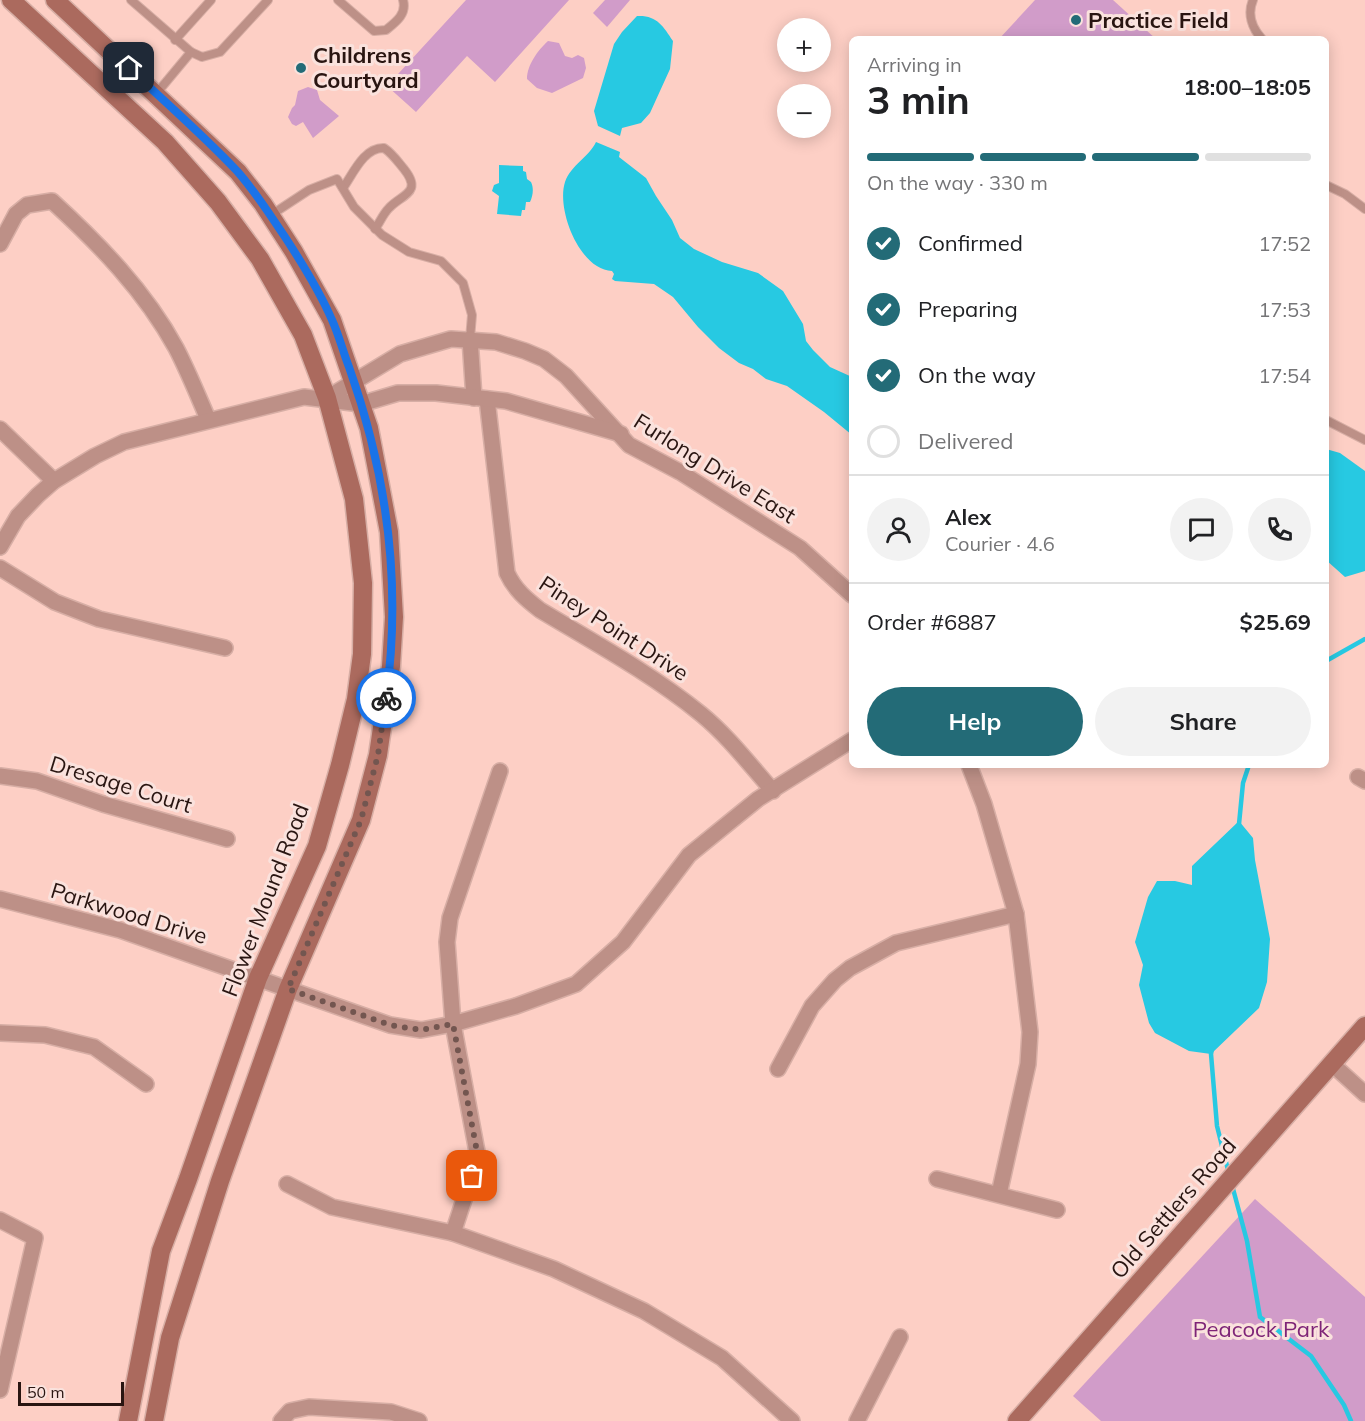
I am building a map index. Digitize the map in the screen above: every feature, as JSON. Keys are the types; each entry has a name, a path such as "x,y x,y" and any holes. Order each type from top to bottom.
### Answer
{"main road":[{"name":"Flower Mound Road","path":"11,0 136,115 194,174 260,259 303,335 327,398 354,499 363,583 363,654 356,699 340,765 317,846 258,978 161,1251 128,1421"},
{"path":"55,0 238,172 271,215 294,252 332,320 369,428 389,532 393,575 394,617 391,666 378,755 361,820 288,989 220,1181 170,1338 154,1421"},
{"path":"136,115 156,94"},
{"name":"Old Settlers Road","path":"1017,1421 1365,1026"}],"street":[{"path":"0,244 16,214 27,205 52,201 96,244 150,306 176,348 208,419"},
{"path":"327,398 400,354 451,339 496,342 544,359 566,376 621,434"},
{"name":"Piney Point Drive","path":"470,339 507,573 512,584 522,597 540,610 679,696 704,716 732,744 773,791"},
{"name":"Furlong Drive East","path":"361,404 398,393 436,393 481,398 506,401 621,434 629,445 680,472 800,548 849,592"},
{"path":"0,547 18,516 54,481 95,456 124,442 304,396 361,404"},
{"path":"0,429 54,481"},
{"path":"0,568 55,602 99,619 225,648"},
{"name":"Parkwood Drive","path":"0,899 120,930 390,1025 421,1030 453,1024 516,1006 576,984 623,942 689,855 750,806 849,742"},
{"path":"970,768 984,804 1016,914 1030,1032 1028,1064 999,1194"},
{"path":"453,1233 478,1157 453,1024 447,942 450,918 500,771"},
{"name":"Dresage Court","path":"0,776 38,781 103,804 227,839"},
{"path":"778,1069 812,1006 835,980 850,968 896,943 1016,914"},
{"path":"0,1033 45,1035 94,1047 146,1084"},
{"path":"1332,1064 1363,1093"},
{"path":"937,1179 1057,1210"},
{"path":"287,1184 332,1207 453,1233 554,1269 644,1311 722,1358 792,1421"},
{"path":"0,1220 35,1238 0,1390"},
{"path":"857,1421 900,1338"},
{"path":"286,1416 309,1407 391,1412 419,1421"}],"lane":[{"path":"131,0 175,40 202,57 220,52 268,0"},
{"path":"175,40 211,0"},
{"path":"338,0 374,31 386,30 401,17 405,6 403,0"},
{"path":"1253,0 1251,18 1260,36"},
{"path":"156,94 191,52"},
{"path":"343,188 364,156 376,148 384,148 411,177 412,187 408,194 388,209 375,229"},
{"path":"271,215 309,190 337,179 354,207 382,235 409,252 441,261 463,283 472,315 470,339"},
{"path":"1329,186 1345,194 1365,209"},
{"path":"1329,422 1365,440"}],"green space":[{"path":"466,0 569,0 495,82 467,56 416,112 387,86"},
{"path":"605,0 630,0 607,27 593,13"},
{"name":"Practice Field","path":"1035,0 1113,0 1153,36 1002,36"},
{"path":"548,41 559,43 565,56 572,58 578,55 584,58 586,68 583,78 552,93 537,88 527,79 534,58"},
{"path":"308,87 317,90 320,100 339,116 313,138 303,122 296,126 288,117 295,105 298,91"},
{"name":"Peacock Park","path":"1255,1199 1365,1297 1365,1421 1101,1421 1073,1396"}],"water":[{"path":"637,16 650,17 655,20 673,41 670,69 650,113 641,123 622,128 620,136 598,126 594,111 614,44"},
{"path":"596,142 620,152 619,157 646,178 672,220 680,238 694,249 722,262 758,273 783,291 803,324 806,341 813,350 830,367 849,376 849,433 787,386 766,379 719,348 673,297 654,284 615,281 612,279 614,274 612,271 600,268 590,261 573,237 567,222 563,194 568,176"},
{"path":"499,165 523,166 527,179 531,182 532,197 530,202 526,202 521,216 497,214 499,196 492,191 494,185 499,183"},
{"path":"1329,450 1340,453 1365,471 1365,571 1345,577 1329,563"},
{"path":"1239,821 1253,838 1270,939 1267,982 1259,1008 1211,1054 1189,1051 1155,1033 1149,1023 1139,985 1143,965 1135,942 1148,897 1157,881 1175,881 1192,885 1192,866"}],"waterway":[{"path":"1329,659 1365,639"},
{"path":"1239,824 1243,783 1248,768"},
{"path":"1212,1049 1217,1126 1229,1174"},
{"path":"1232,1185 1247,1241 1260,1317 1311,1356 1344,1405 1351,1421"}],"way so far":[{"path":"386,698 378,755 361,820 288,989 390,1025 421,1030 453,1024 478,1157 472,1176"}],"place":[{"name":"Practice Field","path":"1076,20"},
{"name":"Childrens Courtyard","path":"301,68"}],"route":[{"path":"129,68 238,172 263,204 294,252 332,320 369,428 389,532 394,617 391,666 386,698"}]}
